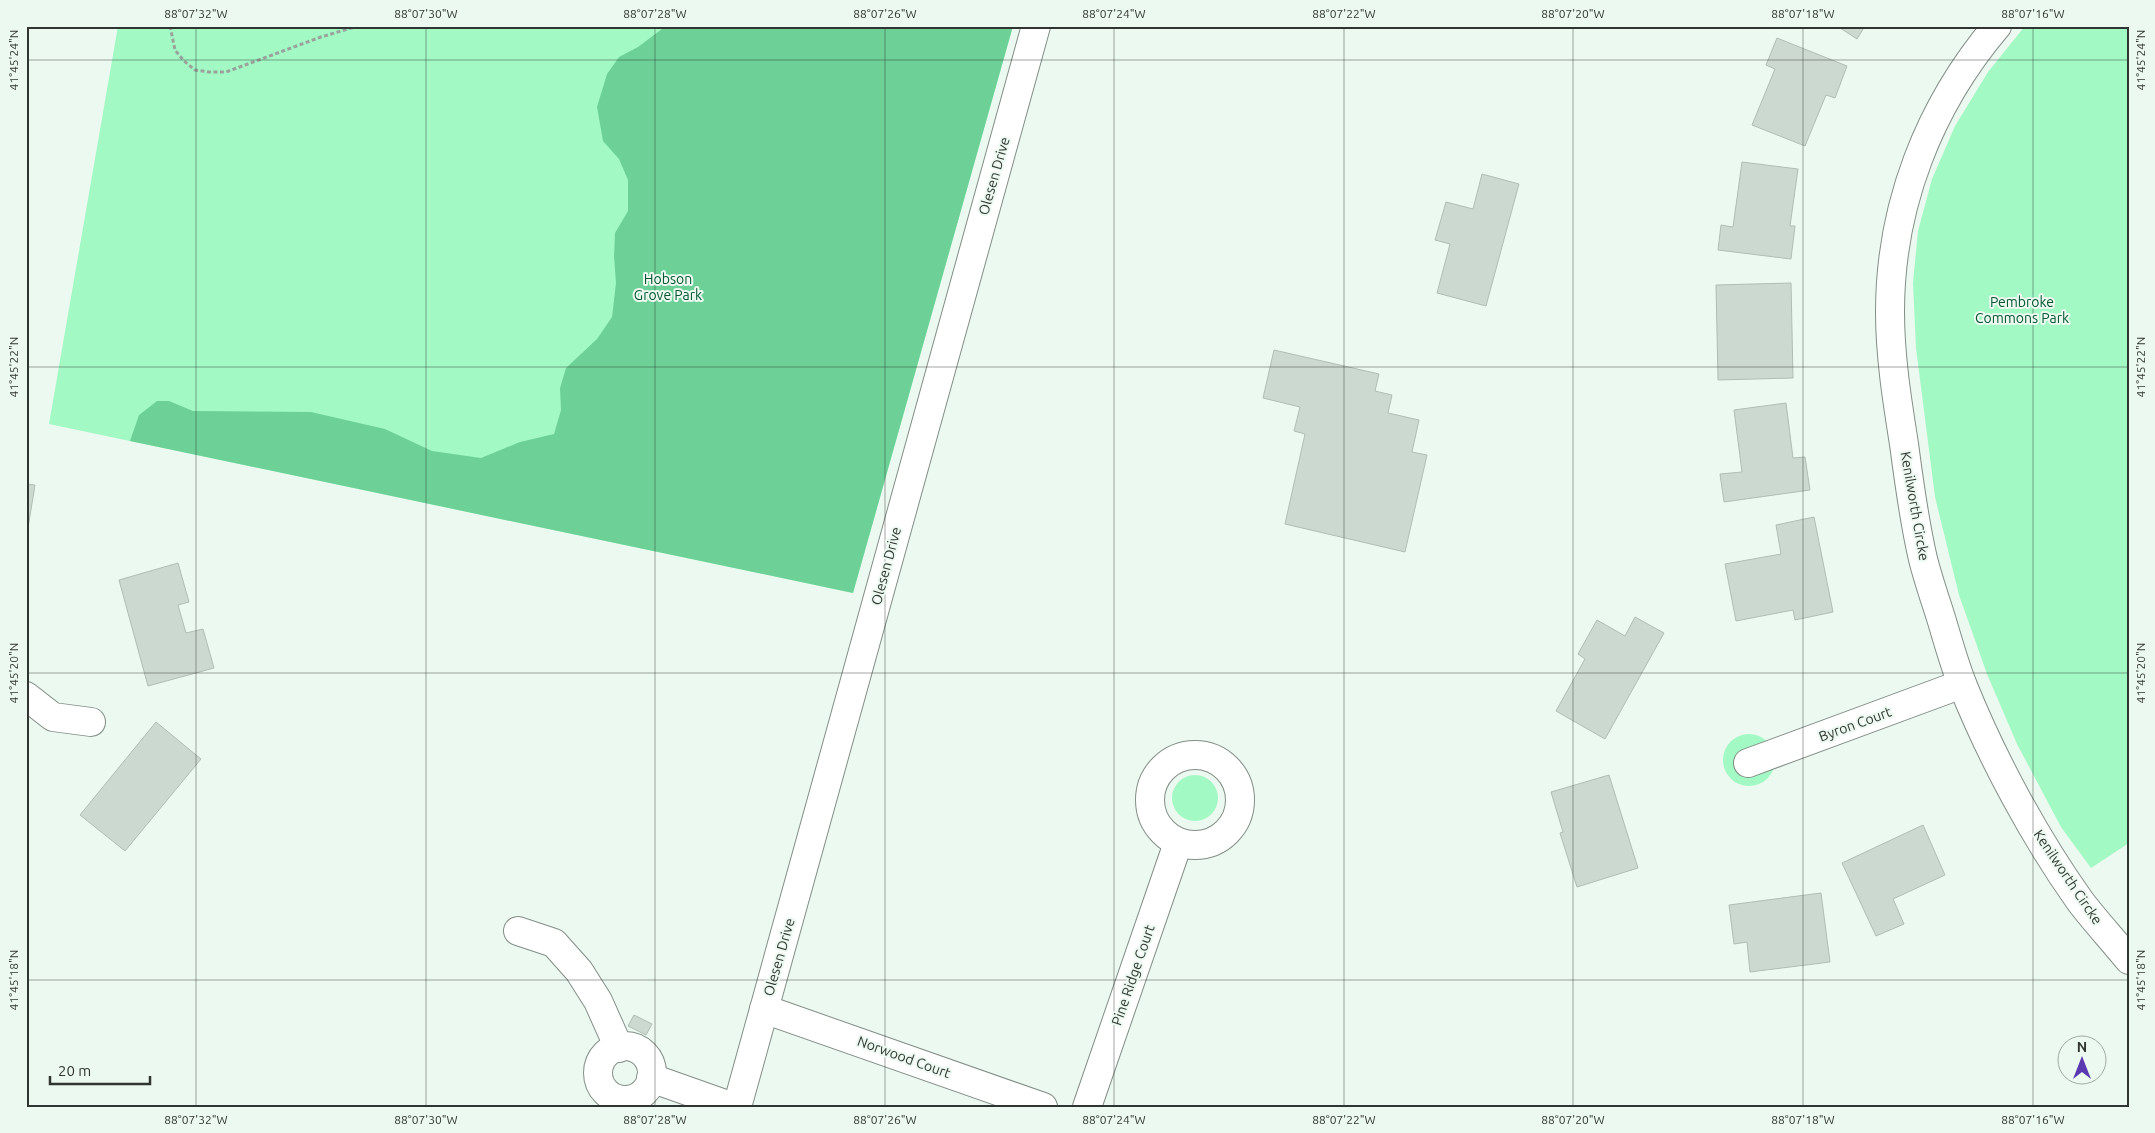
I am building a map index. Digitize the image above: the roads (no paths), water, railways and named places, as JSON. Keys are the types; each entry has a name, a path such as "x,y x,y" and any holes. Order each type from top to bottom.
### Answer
{"street":[{"name":"Olesen Drive","path":"737,1107 948,336 1036,26"},
{"name":"Kenilworth Circke","path":"1997,26 1982,43 1938,112 1908,187 1892,264 1890,313 1896,389 1914,516 1924,562 1962,684 1987,743 2030,822 2080,900 2129,960"},
{"name":"Byron Court","path":"1748,763 1962,684"},
{"path":"26,696 53,717 91,722"},
{"name":"Pine Ridge Court","path":"1087,1107 1178,842"},
{"path":"518,931 554,943 579,971 598,1001 619,1048"},
{"name":"Norwood Court","path":"764,1009 1043,1107"},
{"path":"627,1046 639,1050 648,1059 652,1072 651,1078 650,1084 642,1095 630,1100 617,1099 606,1092 600,1082 599,1068 604,1057 619,1048 627,1046"},
{"path":"651,1078 733,1107"}],"park label":[{"name":"Hobson Grove Park","path":"668,288"},
{"name":"Pembroke Commons Park","path":"2022,310"}]}
